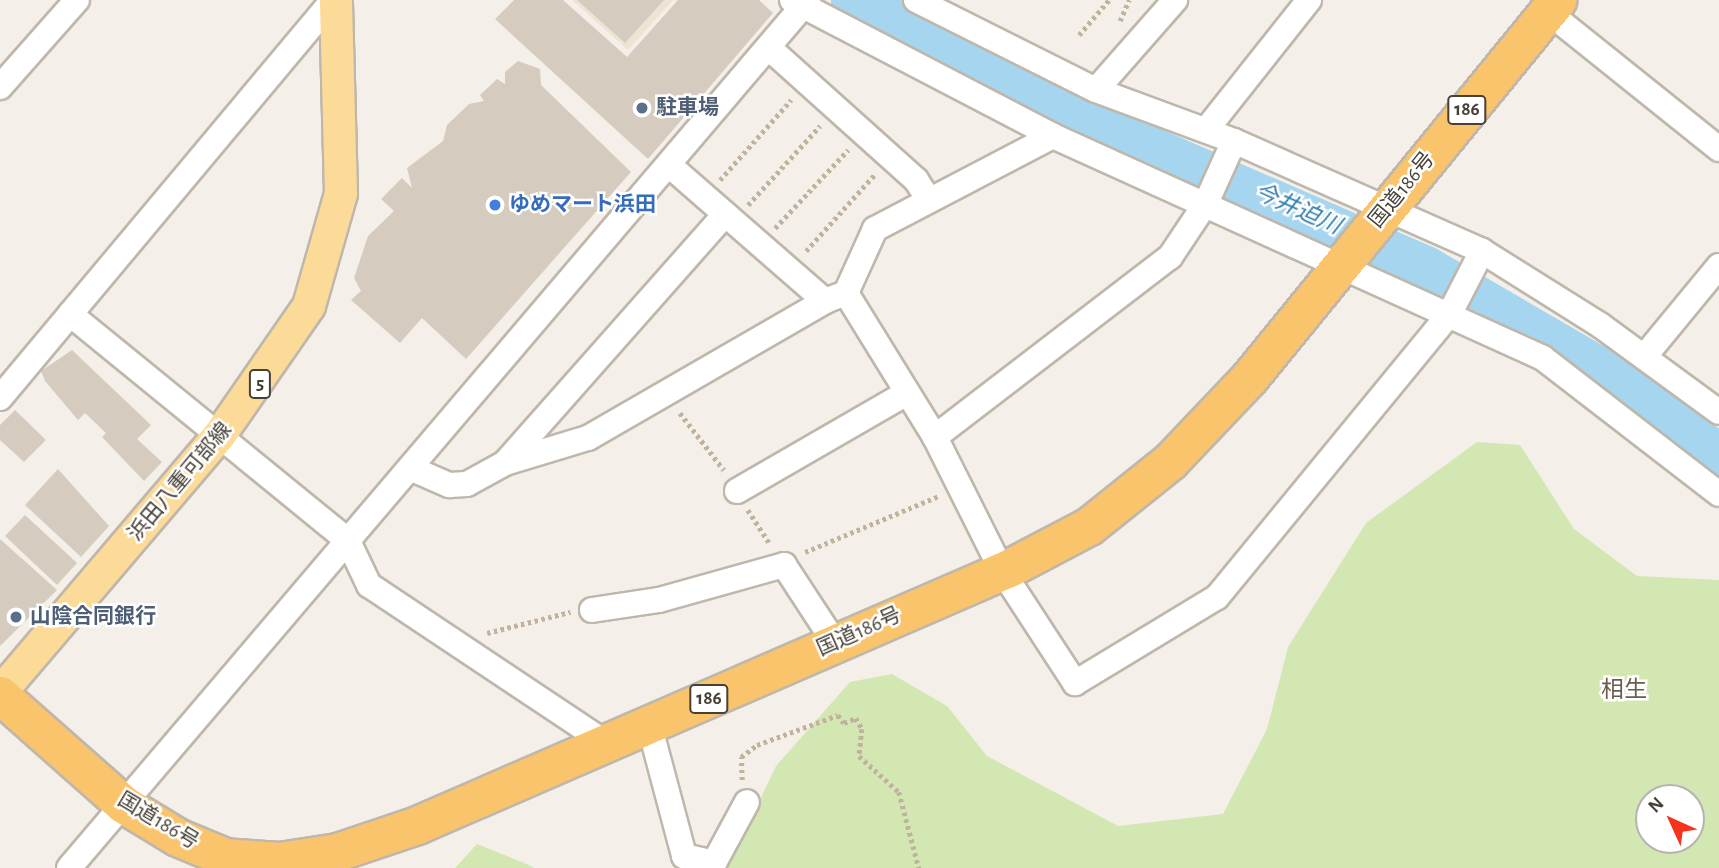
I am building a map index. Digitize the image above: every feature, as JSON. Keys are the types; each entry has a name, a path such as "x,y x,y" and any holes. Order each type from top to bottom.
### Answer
{"highway":[{"name":"国道186号","path":"0,694 123,804 225,857 279,861 337,852 417,825 1002,571 1089,526 1170,461 1347,259 1552,6"}],"main road":[{"name":"浜田八重可部線","path":"0,694 219,436 290,342 327,257 343,166 335,0"}],"street":[{"path":"0,87 77,0"},
{"path":"0,398 335,0"},
{"path":"916,0 1096,90 1206,130 1231,146 1383,212 1478,259 1644,357 1719,412"},
{"path":"1096,90 1175,0"},
{"path":"1206,130 1309,0"},
{"path":"69,868 769,48 801,3 1053,136 1208,198 1452,309 1543,358 1719,494"},
{"path":"1552,6 1719,149"},
{"path":"769,48 890,157 929,200"},
{"path":"410,468 449,485 467,484 505,463 588,438 835,297 875,229 1053,136"},
{"path":"935,437 1170,257 1208,198 1231,146"},
{"path":"669,165 789,270 835,297 907,393 935,437 1002,571 1074,683 1217,597 1452,309 1478,259"},
{"path":"505,463 729,217"},
{"path":"1644,357 1719,266"},
{"path":"71,314 348,541 369,585 606,743"},
{"path":"737,491 907,393"},
{"path":"592,610 659,600 784,565 835,643"},
{"path":"649,724 684,856 714,863 747,802"}],"path":[{"path":"1079,34 1109,0"},
{"path":"1116,26 1129,0"},
{"path":"705,196 807,82"},
{"path":"729,217 836,108"},
{"path":"760,244 864,133"},
{"path":"789,270 890,157"},
{"path":"784,565 959,487"},
{"path":"459,645 555,614 592,610"},
{"path":"747,802 741,757 838,715 844,723 856,718 862,729 859,756 899,792 919,868"}],"shaded area":[{"path":"572,0 673,0 628,50"}],"green space":[{"path":"1477,442 1520,445 1574,529 1637,576 1719,580 1719,868 727,868 776,766 850,682 892,674 947,706 987,756 1118,826 1223,814 1267,729 1288,647 1366,523"},
{"path":"477,844 529,865 534,868 455,868"}],"building":[{"name":"駐車場","path":"514,0 563,0 627,57 678,0 759,0 773,13 648,159 495,19"},
{"path":"577,0 664,0 625,43"},
{"name":"ゆめマート浜田","path":"518,61 540,69 541,85 631,172 466,359 422,318 400,343 351,300 361,291 354,278 368,236 394,211 381,199 402,178 412,188 407,168 443,141 447,125 469,104 484,101 480,95 497,79 505,84 505,72"},
{"path":"72,350 151,425 137,439 162,462 144,481 102,437 106,433 85,413 78,420 45,381 41,371"},
{"path":"15,410 46,440 24,462 0,440 0,425"},
{"path":"58,469 109,526 81,557 25,505"},
{"path":"25,515 77,563 57,585 5,536"},
{"name":"山陰合同銀行","path":"0,539 57,590 0,646"}],"waterway":[{"name":"今井迫川","path":"854,0 1034,99 1425,269 1619,382 1719,458"}],"place":[{"name":"駐車場","path":"642,108"},
{"name":"ゆめマート浜田","path":"495,205"},
{"name":"山陰合同銀行","path":"16,617"}],"district":[{"name":"相生","path":"1624,691"}]}
